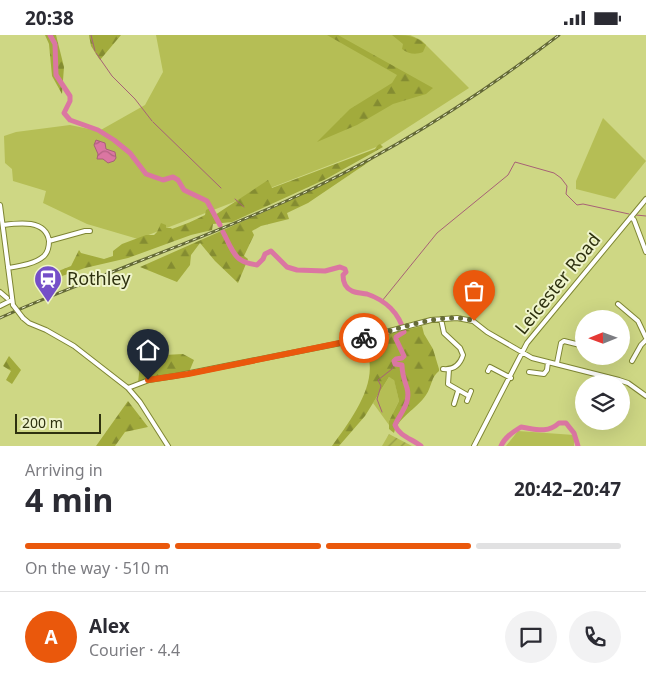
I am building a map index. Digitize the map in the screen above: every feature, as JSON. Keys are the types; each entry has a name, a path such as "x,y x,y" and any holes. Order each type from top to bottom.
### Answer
{"street":[{"name":"Leicester Road","path":"474,446 511,378 527,343 646,199"},
{"path":"0,205 10,301"},
{"path":"631,217 634,220 646,252"},
{"path":"3,225 19,223 35,225 41,229 49,241 47,252 41,258 29,264 8,269"},
{"path":"49,241 90,231"},
{"path":"0,292 29,323 46,330 74,346 128,388 140,402 168,446"},
{"path":"0,305 10,301"},
{"path":"617,304 638,321 646,339 635,359"},
{"path":"128,388 149,380 398,330 441,319 457,318 472,320 487,332 532,358 628,383 646,396"},
{"path":"441,319 444,333 463,351 460,362 449,369 443,369"},
{"path":"557,363 561,343 564,341 575,344"},
{"path":"529,372 539,375 544,374 547,370 548,362"},
{"path":"490,367 511,378"},
{"path":"449,369 448,385 468,398 471,391"},
{"path":"454,404 458,391"}],"green space":[{"path":"45,35 56,35 64,67 62,94 52,76 49,44"},
{"path":"89,35 121,35 100,60 91,46"},
{"path":"156,35 410,35 421,40 469,88 379,146 138,239 87,224 43,203 46,191 13,181 12,169 5,163 4,136 16,132 70,125 99,131 145,105 163,72"},
{"path":"327,35 338,35 433,88 426,94 393,104 357,125 317,142 350,109 392,83 397,75"},
{"path":"392,35 414,37 426,45 423,52 409,53 402,49 403,44"},
{"path":"603,118 646,161 615,199 576,189 576,181"},
{"path":"380,144 383,147 326,179 232,222 213,224 212,230 191,235 128,258 85,268 39,284 38,282 71,266 79,250 81,253 104,259 113,256 113,251 122,244 146,235 154,235 161,223 166,225 166,228 172,229 205,215 206,210 210,208 215,215 268,180 272,188 375,149"},
{"path":"373,159 308,203 287,213 289,219 261,226 252,231 254,235 244,256 248,259 238,283 215,261 200,243 191,255 190,265 177,282 140,267 273,208"},
{"path":"422,326 424,334 433,349 439,369 426,395 399,422 394,433 389,429 389,421 399,401 394,380 389,377 365,416 339,446 332,446 357,409 368,382 370,368 368,354 361,341"},
{"path":"183,354 194,360 189,372 138,383 140,364 157,362 164,355"},
{"path":"9,356 21,370 12,384 6,380 11,371 3,366"},
{"path":"389,377 394,379 399,401 389,421 389,425 373,403"},
{"path":"128,401 148,427 125,432 115,446 96,446"},
{"path":"518,431 574,435 574,446 506,446"},
{"path":"389,434 412,446 382,446"}],"water":[{"path":"96,140 105,143 106,149 115,152 116,158 114,161 108,163 103,159 97,159 98,154 94,145"}],"waterway":[{"path":"50,35 55,44 56,75 70,96 70,101 64,113 70,120 98,130 114,140 130,153 146,174 163,180 173,177 178,180 184,190 207,201 220,225"},
{"path":"91,35 95,51"},
{"path":"96,53 112,76 135,99 152,121"},
{"path":"153,122 221,188"},
{"path":"382,301 437,233 508,175 515,162 554,173 567,186 566,194 577,205 583,204 629,214"},
{"path":"235,199 244,207"},
{"path":"636,215 646,216"},
{"path":"223,232 235,255 244,262 257,265 265,254 271,251 287,267 297,270 325,271 340,267 345,269 346,272 343,275 343,280 350,290 367,294 380,300 395,313 404,332 396,337 404,356 394,361 395,364 402,365 408,393 407,403 395,425 403,435 421,446"},
{"path":"382,412 377,399 381,386 378,380 392,369 395,363"},
{"path":"501,446 507,437 521,427 545,430 559,423 566,423 574,433 578,446"}],"railway":[{"path":"0,318 229,225 320,185 392,147 460,105 559,35"}],"way so far":[{"path":"364,338 431,320 464,318 474,321"}],"place":[{"name":"Rothley","path":"48,303"}],"route":[{"path":"148,380 188,374 364,338"}]}
